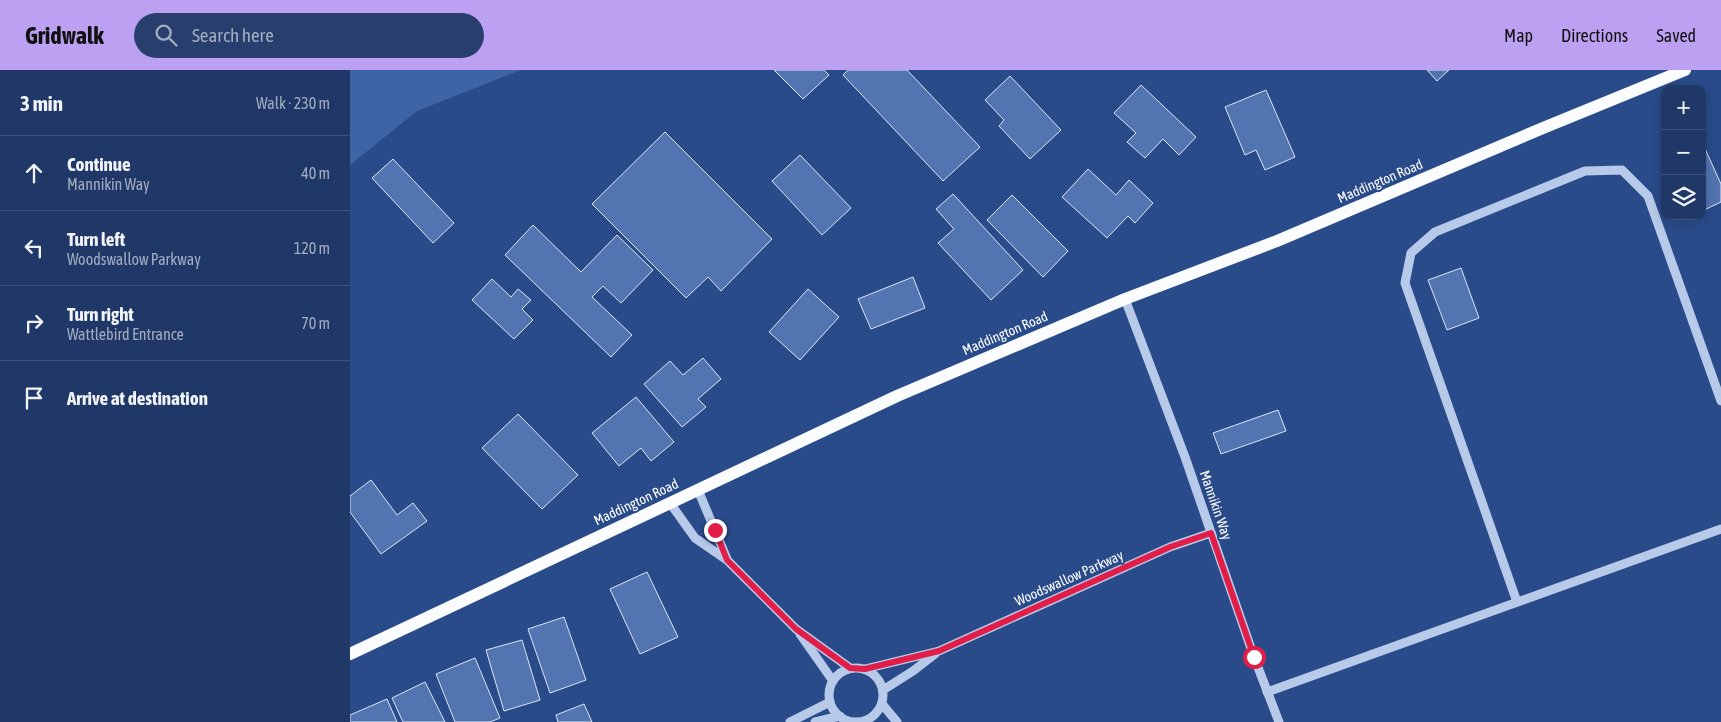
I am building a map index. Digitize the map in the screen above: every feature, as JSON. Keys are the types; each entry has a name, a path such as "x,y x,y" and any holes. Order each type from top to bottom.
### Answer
{"main road":[{"name":"Maddington Road","path":"350,654 897,396 1124,299 1277,241 1685,70"}],"street":[{"path":"1517,602 1405,282 1411,253 1435,232 1585,171 1622,170 1648,196 1721,401"},
{"name":"Mannikin Way","path":"1124,299 1185,456 1279,722"},
{"path":"698,490 727,560"},
{"path":"670,503 695,538 727,560 796,629 850,668 865,669 874,674 880,681 883,690 882,704 878,712 862,722 850,721 840,716 836,713 830,702 829,691 833,681 837,675 850,668"},
{"path":"1267,692 1721,529"},
{"name":"Woodswallow Parkway","path":"865,669 939,651 1170,547 1211,533"},
{"path":"796,629 833,681"},
{"name":"Woodswallow Parkway","path":"883,690 913,671 939,651"},
{"path":"790,722 830,702"},
{"path":"882,704 896,722"},
{"path":"815,722 840,716"}],"shaded area":[{"path":"350,70 521,70 417,111 350,165"}],"building":[{"path":"774,70 824,70 829,75 803,99"},
{"path":"848,70 907,70 980,147 943,181 843,75"},
{"path":"1427,70 1449,70 1437,81"},
{"path":"1010,76 1061,130 1030,159 999,126 1004,120 985,100"},
{"path":"1141,85 1196,137 1179,155 1163,139 1145,158 1127,142 1136,133 1114,113"},
{"path":"1266,90 1295,157 1265,170 1256,150 1245,155 1225,107"},
{"path":"665,132 772,239 721,291 708,277 686,298 592,204"},
{"path":"1706,151 1721,184 1721,202 1706,209"},
{"path":"800,155 851,208 822,235 772,181"},
{"path":"393,159 454,223 433,243 372,178"},
{"path":"1088,169 1116,195 1129,180 1153,203 1135,223 1128,216 1107,238 1062,197"},
{"path":"953,194 1023,270 991,300 938,243 954,229 936,209"},
{"path":"1012,195 1068,251 1043,277 987,220"},
{"path":"533,225 581,272 617,235 653,270 621,303 603,286 592,297 632,335 611,357 505,255"},
{"path":"1461,268 1479,318 1447,330 1428,280"},
{"path":"913,277 925,308 871,329 858,299"},
{"path":"492,279 511,297 518,289 531,300 522,309 533,320 514,339 472,300"},
{"path":"808,289 839,317 800,360 769,332"},
{"path":"703,358 721,379 698,399 706,407 682,427 644,384 670,361 683,375"},
{"path":"636,397 674,442 651,461 641,448 619,466 592,433"},
{"path":"1278,410 1286,431 1221,454 1213,433"},
{"path":"518,414 578,475 542,509 482,448"},
{"path":"371,480 397,515 413,503 427,521 381,554 350,512 350,496"},
{"path":"647,572 678,637 640,654 610,589"},
{"path":"564,617 586,680 550,693 528,629"},
{"path":"522,640 540,700 504,711 486,650"},
{"path":"475,658 500,718 490,722 455,722 436,674"},
{"path":"425,682 445,722 403,722 392,698"},
{"path":"387,699 397,722 350,722 350,715"},
{"path":"584,704 592,722 558,722 556,715"}],"route":[{"path":"715,530 727,560 796,629 850,668 865,669 939,651 1170,547 1211,533 1254,657"}]}
